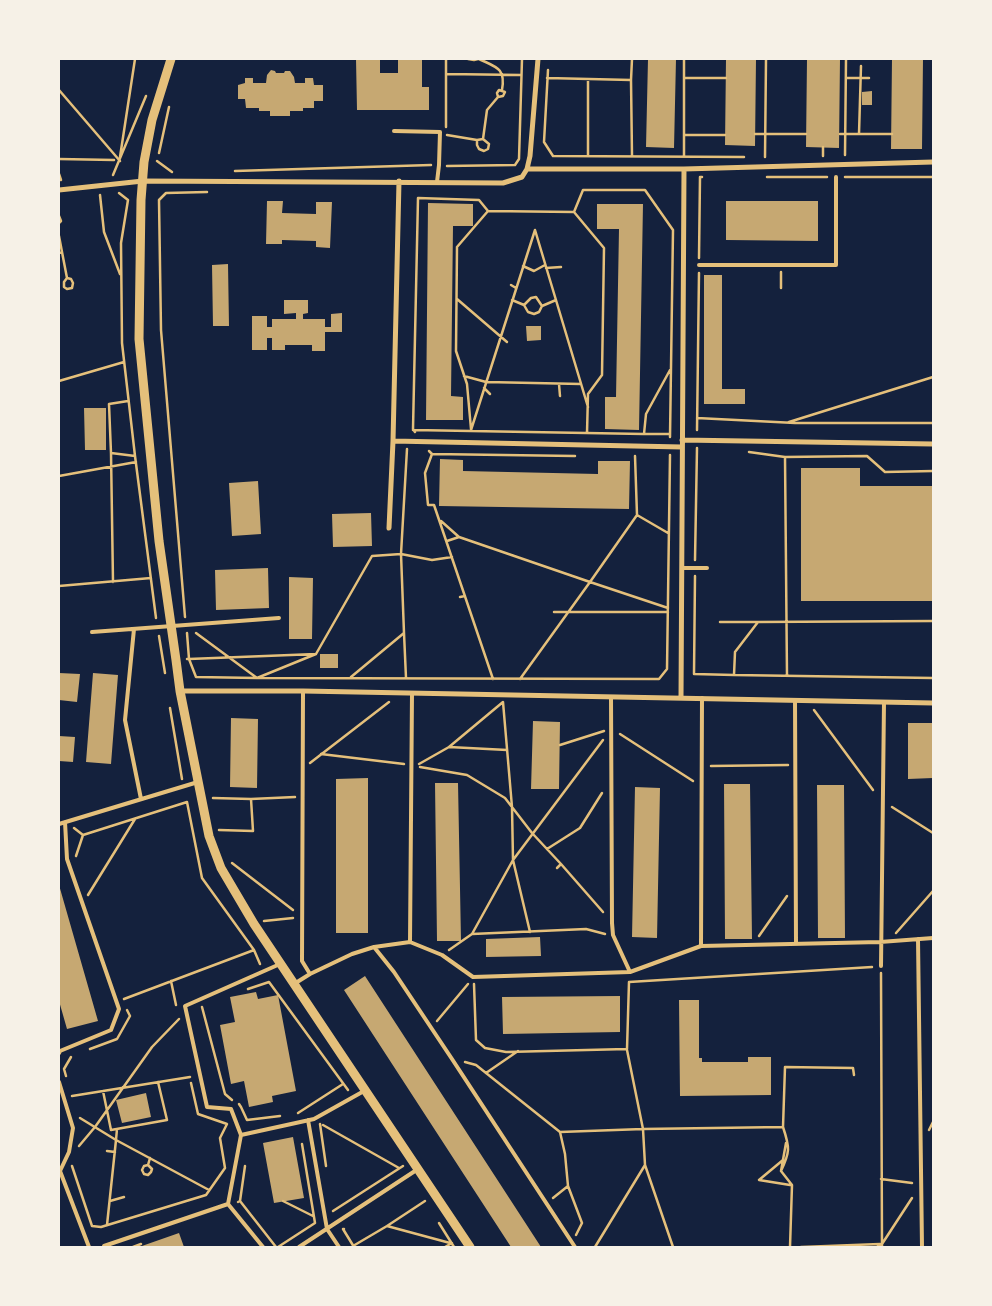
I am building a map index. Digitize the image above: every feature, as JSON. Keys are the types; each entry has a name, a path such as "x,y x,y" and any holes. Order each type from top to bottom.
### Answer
{"street":[{"path":"171,59 152,120 144,162 141,200 139,339 159,541 180,691 214,851 221,868 254,924 470,1247"},
{"path":"59,190 143,181 503,183 522,177 527,169 530,156 538,59"},
{"path":"527,169 684,169 933,162"},
{"path":"681,698 684,169"},
{"path":"389,528 399,181"},
{"path":"682,440 933,444"},
{"path":"393,441 682,447"},
{"path":"180,691 302,691 933,703"}],"lane":[{"path":"394,131 440,132 437,182"},
{"path":"699,265 836,265 836,177"},
{"path":"682,568 707,568"},
{"path":"92,632 278,618"},
{"path":"134,629 125,720 141,799"},
{"path":"302,691 302,961 310,974"},
{"path":"410,942 412,693"},
{"path":"611,696 612,923 613,936 630,972"},
{"path":"701,946 702,698"},
{"path":"795,700 796,944"},
{"path":"881,966 884,702"},
{"path":"59,824 198,782"},
{"path":"59,1053 111,1030 119,1009 67,859 65,822"},
{"path":"294,984 310,974 352,954 374,947 410,942 442,955 473,977 630,972 701,946 889,942 933,938"},
{"path":"918,939 922,1247"},
{"path":"374,947 394,972 452,1058 573,1245"},
{"path":"263,1247 228,1204 241,1135 232,1109 207,1107 185,1006 280,964"},
{"path":"59,1082 73,1128 68,1152 60,1171 89,1247"},
{"path":"241,1135 314,1119 366,1090"},
{"path":"308,1120 327,1229 339,1247"},
{"path":"299,1247 418,1169"},
{"path":"104,1247 228,1204"}],"path":[{"path":"120,160 135,59"},
{"path":"446,59 446,143"},
{"path":"468,59 478,59 499,68 503,75 502,90 505,92 487,110 483,139"},
{"path":"232,171 439,165 515,165 519,159 522,59"},
{"path":"632,59 632,156"},
{"path":"684,59 684,156"},
{"path":"765,157 766,59"},
{"path":"838,157 846,157 846,59"},
{"path":"859,134 861,66"},
{"path":"548,69 544,142 554,156 747,157"},
{"path":"446,74 521,75"},
{"path":"547,78 631,80"},
{"path":"684,78 726,78"},
{"path":"846,78 869,78"},
{"path":"588,79 588,156"},
{"path":"59,90 120,160"},
{"path":"114,175 148,93"},
{"path":"171,99 156,162 172,173"},
{"path":"755,134 806,134"},
{"path":"840,134 892,134"},
{"path":"446,135 477,140 483,139 489,144 488,149 484,151 479,150 476,145 477,140"},
{"path":"684,135 725,135"},
{"path":"823,157 830,157"},
{"path":"446,158 446,166"},
{"path":"59,159 114,160"},
{"path":"59,174 61,182"},
{"path":"710,177 700,177 694,674 933,678"},
{"path":"759,177 933,177"},
{"path":"216,192 166,193 159,200 161,330 189,659 196,677 659,679 667,669 673,230 645,190 583,190 574,212"},
{"path":"107,192 100,193 104,232 121,277 121,243 128,200 124,195 114,192"},
{"path":"406,678 401,554 406,452 413,429 418,198 479,200 488,210 574,212 604,248 602,375 588,394 587,433"},
{"path":"471,430 467,384 456,351 457,247 488,210"},
{"path":"59,216 61,221 59,222"},
{"path":"471,430 535,230 588,407"},
{"path":"59,236 60,253 67,278 71,279 73,283 72,288 67,289 64,287 64,282 67,278"},
{"path":"523,266 534,271 546,266 561,267"},
{"path":"781,266 781,288"},
{"path":"510,285 516,288"},
{"path":"524,305 531,298 536,298 542,306"},
{"path":"457,299 507,342"},
{"path":"512,300 524,305 528,312 534,314 539,312 542,306 556,300"},
{"path":"59,381 124,362"},
{"path":"644,434 646,414 671,368"},
{"path":"464,376 486,382 581,384"},
{"path":"788,422 933,377"},
{"path":"559,384 560,396"},
{"path":"484,388 490,394"},
{"path":"113,582 109,404 128,401"},
{"path":"697,418 788,422 933,423"},
{"path":"413,429 670,434"},
{"path":"413,429 432,454"},
{"path":"110,453 135,456"},
{"path":"432,454 577,456"},
{"path":"432,454 425,473 428,505 434,505 440,520 493,679"},
{"path":"520,679 637,515 635,456 644,456"},
{"path":"787,676 784,457 866,456 885,472 933,471"},
{"path":"661,457 670,457"},
{"path":"59,476 136,462"},
{"path":"637,515 669,534"},
{"path":"440,520 459,537 668,610"},
{"path":"446,541 459,537"},
{"path":"257,678 316,654 372,556 401,554 432,560 452,557"},
{"path":"59,586 151,578"},
{"path":"460,598 465,596"},
{"path":"554,612 668,610"},
{"path":"720,622 933,621"},
{"path":"734,675 734,652 758,622"},
{"path":"186,625 257,678"},
{"path":"350,678 404,633"},
{"path":"189,659 316,654"},
{"path":"301,769 391,700 382,700"},
{"path":"530,932 513,860 512,807 503,702 448,747 415,766 467,775 505,798 512,807 532,834 612,923"},
{"path":"813,709 882,801 933,833"},
{"path":"560,745 611,729 701,786"},
{"path":"442,955 472,934 513,860 611,729"},
{"path":"448,747 507,750"},
{"path":"321,754 412,765"},
{"path":"702,766 795,764"},
{"path":"546,849 580,828 611,780"},
{"path":"208,798 302,797"},
{"path":"214,830 252,831 252,799"},
{"path":"75,860 83,835 187,802 202,878 254,950 122,1000 120,992"},
{"path":"84,887 87,896 136,819"},
{"path":"231,863 302,917"},
{"path":"557,868 560,864"},
{"path":"752,946 796,884"},
{"path":"889,942 933,891"},
{"path":"242,933 259,922 302,917"},
{"path":"472,934 586,929 613,936"},
{"path":"673,1247 645,1165 642,1129 627,1049 629,982 881,966 882,1246"},
{"path":"473,977 476,1040 485,1048 506,1052 627,1049"},
{"path":"437,1022 473,977"},
{"path":"171,982 180,1028"},
{"path":"244,991 269,982 343,1084 296,1114"},
{"path":"202,1005 225,1094 241,1107 247,1120 287,1115"},
{"path":"86,1051 117,1039 130,1016 126,1008"},
{"path":"78,1147 95,1127 152,1047 179,1019"},
{"path":"486,1073 518,1051"},
{"path":"67,1078 64,1069 70,1057 78,1054"},
{"path":"452,1058 476,1065 560,1132 566,1154 568,1186 582,1223 573,1245"},
{"path":"781,1171 789,1155 787,1139 783,1128 784,1067 853,1068 854,1075"},
{"path":"74,1103 72,1096 190,1077 198,1114 227,1124 220,1138 225,1168 206,1195 101,1227 92,1226 72,1167 75,1160"},
{"path":"103,1091 111,1130 167,1120 158,1082"},
{"path":"80,1124 79,1117 116,1140 209,1190"},
{"path":"327,1172 320,1123 400,1168"},
{"path":"560,1132 642,1129 783,1128"},
{"path":"107,1225 117,1129"},
{"path":"787,1139 781,1171 792,1185 790,1247"},
{"path":"76,1153 79,1140"},
{"path":"246,1162 240,1200 277,1247 315,1223 302,1142"},
{"path":"107,1151 115,1152"},
{"path":"789,1155 759,1180 792,1185"},
{"path":"148,1165 150,1158"},
{"path":"332,1201 333,1211 404,1166 399,1160"},
{"path":"595,1247 645,1165"},
{"path":"877,1247 882,1246 921,1184 882,1178"},
{"path":"546,1203 568,1186"},
{"path":"351,1224 343,1230 354,1247 426,1202 422,1195"},
{"path":"110,1201 124,1197"},
{"path":"283,1202 314,1216"},
{"path":"435,1217 454,1247"},
{"path":"387,1226 452,1243"},
{"path":"446,1247 452,1243"},
{"path":"133,1247 142,1244"},
{"path":"801,1247 882,1246"}],"building":[{"path":"356,59 380,59 380,73 398,73 398,59 422,59 422,87 429,87 429,110 357,110"},
{"path":"648,59 676,59 674,148 646,147"},
{"path":"726,59 756,59 755,146 725,145"},
{"path":"807,59 840,59 839,148 806,147"},
{"path":"892,59 923,59 922,149 891,149"},
{"path":"271,70 276,73 290,71 295,83 305,83 305,78 313,78 314,85 323,85 323,101 314,101 314,108 303,108 303,111 290,111 290,116 270,116 270,111 259,111 259,108 246,108 245,99 238,99 238,85 245,83 245,78 253,78 253,83 266,83 267,75"},
{"path":"872,91 872,105 862,105 862,92"},
{"path":"267,201 283,201 282,213 316,214 316,202 332,202 330,248 316,247 316,241 282,240 282,244 266,244"},
{"path":"726,201 818,201 818,241 726,240"},
{"path":"428,203 473,204 473,226 453,226 451,396 463,397 463,420 426,420"},
{"path":"597,204 643,204 639,430 605,429 605,397 616,397 619,229 597,229"},
{"path":"228,264 229,326 213,326 212,265"},
{"path":"704,275 722,275 722,389 745,389 745,404 704,404"},
{"path":"284,300 308,300 308,313 303,314 303,319 325,319 325,327 331,327 331,314 342,313 342,332 325,332 325,351 312,351 312,345 285,345 285,350 272,350 272,338 267,338 267,350 252,350 252,316 267,316 267,327 272,327 272,319 296,319 296,313 284,314"},
{"path":"526,326 541,326 541,340 527,341"},
{"path":"84,408 106,408 106,450 85,450"},
{"path":"440,459 463,460 463,471 598,474 598,461 630,461 629,509 439,506"},
{"path":"801,468 860,468 860,486 933,486 933,601 801,601"},
{"path":"258,481 261,534 232,536 229,483"},
{"path":"371,513 372,546 333,547 332,514"},
{"path":"268,568 269,608 216,610 215,570"},
{"path":"289,577 313,578 312,639 289,639"},
{"path":"320,654 338,654 338,668 320,668"},
{"path":"59,673 80,674 77,702 59,700"},
{"path":"93,673 118,675 111,764 86,762"},
{"path":"231,718 258,719 257,788 230,787"},
{"path":"533,721 560,722 559,789 531,789"},
{"path":"908,723 933,723 933,778 908,779"},
{"path":"59,736 75,737 73,762 59,761"},
{"path":"368,778 368,933 336,933 336,779"},
{"path":"435,783 458,783 461,941 437,941"},
{"path":"724,784 750,784 752,939 725,939"},
{"path":"817,785 844,785 845,938 818,938"},
{"path":"635,787 660,788 657,938 632,937"},
{"path":"59,885 98,1021 67,1029 59,1001"},
{"path":"540,937 541,956 486,957 486,939"},
{"path":"365,976 541,1247 511,1247 344,990"},
{"path":"256,992 258,999 278,995 296,1091 272,1096 273,1102 249,1107 244,1081 231,1084 220,1025 235,1022 230,997"},
{"path":"620,996 620,1032 503,1034 502,997"},
{"path":"679,1000 699,1000 699,1058 702,1058 702,1062 748,1062 748,1057 771,1057 771,1095 680,1096"},
{"path":"146,1093 151,1117 122,1123 116,1100"},
{"path":"293,1137 304,1198 274,1203 263,1143"},
{"path":"179,1233 184,1247 139,1247"}]}
